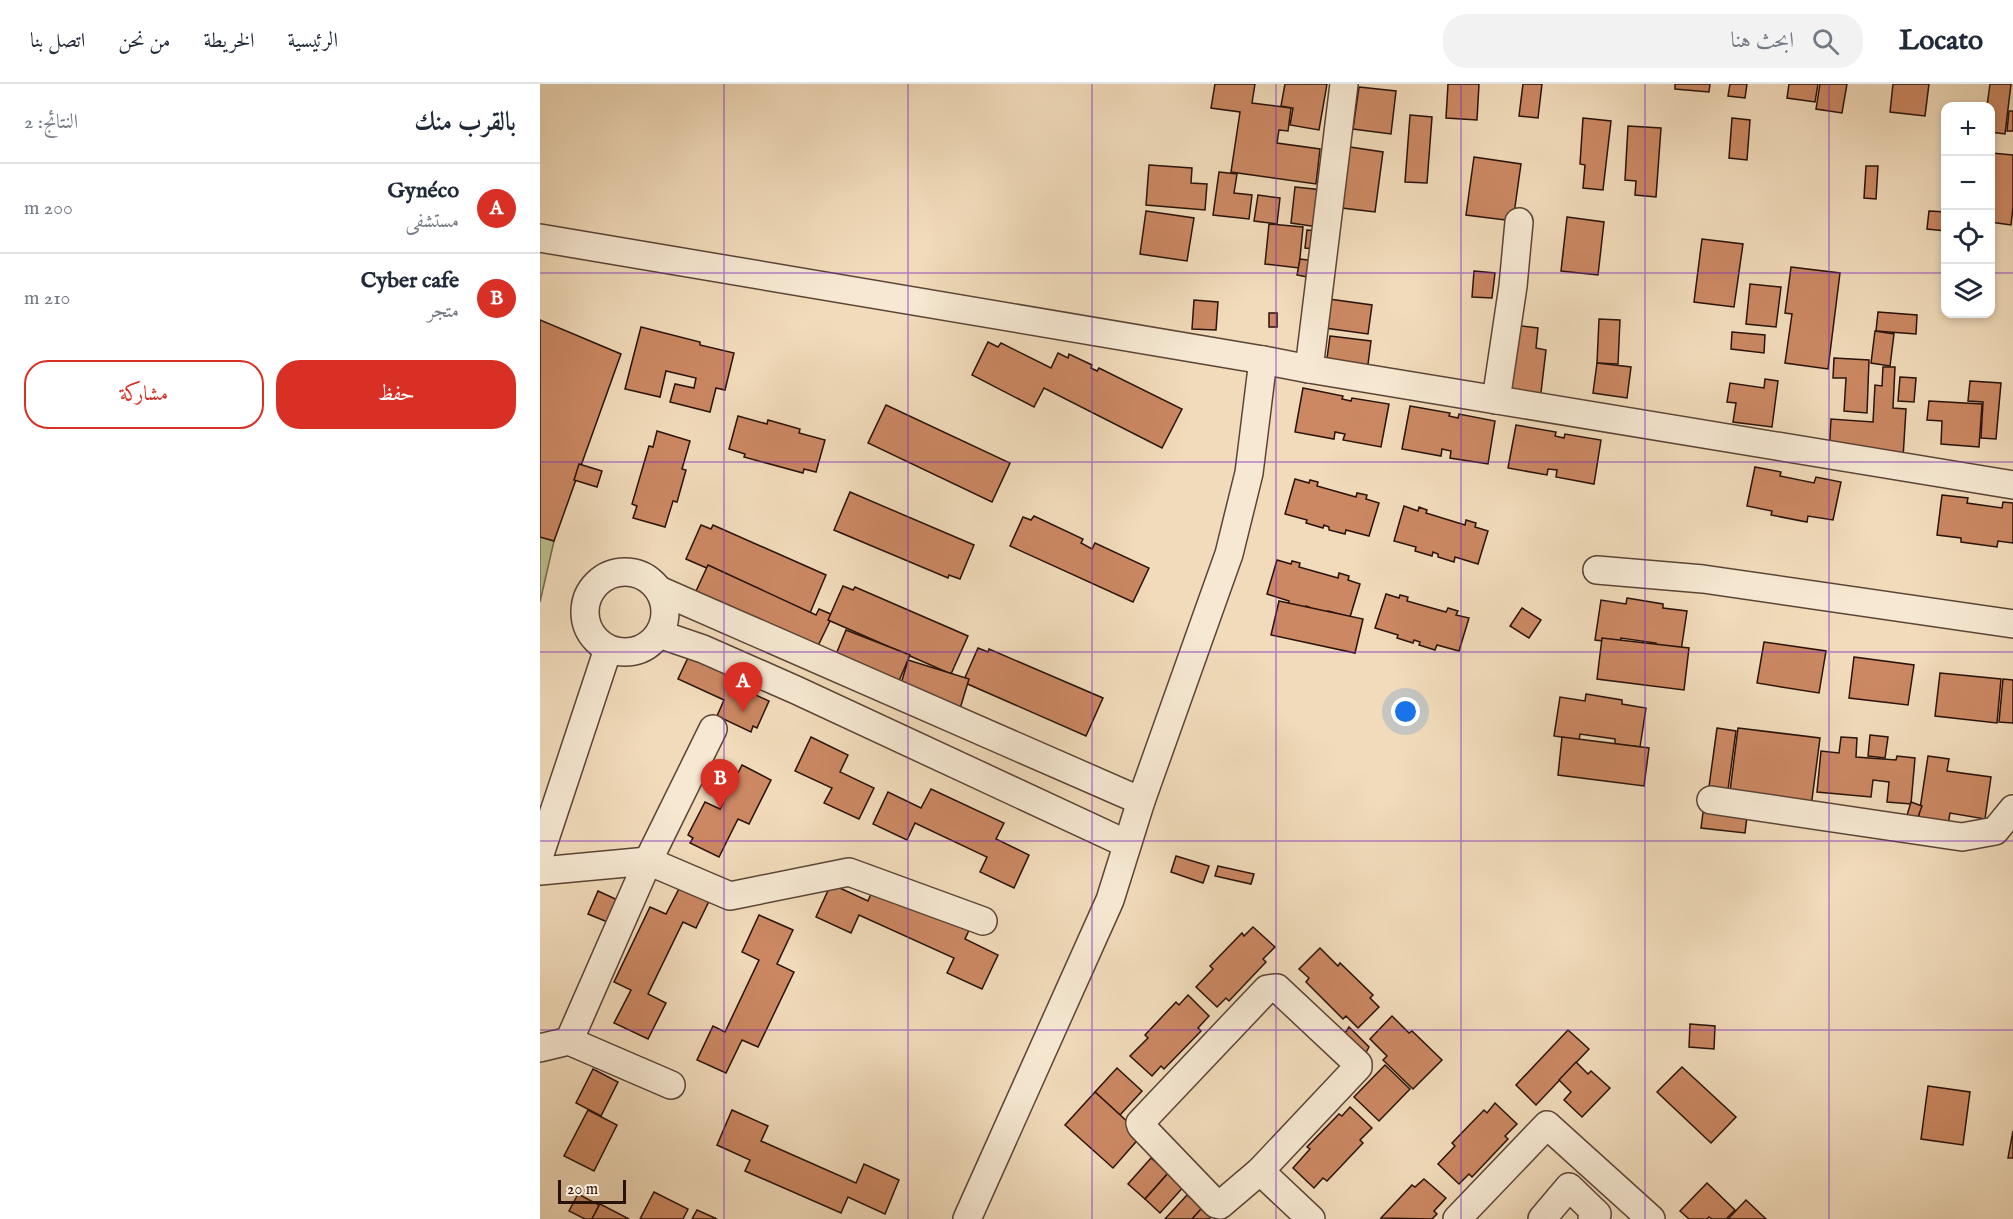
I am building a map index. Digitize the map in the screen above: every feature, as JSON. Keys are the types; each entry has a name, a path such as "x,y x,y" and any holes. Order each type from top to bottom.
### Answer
{"street":[{"path":"1309,369 1344,84"},
{"path":"1496,400 1513,286 1518,222"},
{"path":"540,238 1309,369 2013,484"},
{"path":"967,1219 1110,900 1141,801 1229,554 1249,473 1263,360"},
{"path":"1597,570 1703,579 2013,624"},
{"path":"619,572 642,575 652,581 659,590 666,612 659,634 642,649 631,652 608,649 590,634 586,624 584,612 591,590 598,581 619,572"},
{"path":"659,590 1141,801"},
{"path":"659,634 703,649 796,690 1127,844"},
{"path":"540,855 608,649"},
{"path":"568,1041 648,861 713,729"},
{"path":"1712,800 1962,837 1995,831 2013,809"},
{"path":"540,871 648,861 730,896 849,872 983,921"},
{"path":"1277,988 1358,1064 1358,1068 1260,1171 1222,1204 1216,1204 1140,1123 1267,989 1277,988"},
{"path":"540,1048 568,1041 671,1085"},
{"path":"1457,1219 1547,1125 1652,1219"},
{"path":"1260,1171 1311,1219"},
{"path":"1542,1219 1569,1187 1597,1214 1592,1219"}],"green space":[{"path":"540,537 554,541 540,602"}],"building":[{"path":"1215,84 1255,84 1252,103 1291,108 1288,131 1279,130 1277,143 1320,149 1316,184 1231,172 1240,112 1211,108"},
{"path":"1285,84 1327,84 1319,130 1290,125 1293,108 1281,106"},
{"path":"1448,84 1479,84 1477,120 1446,118"},
{"path":"1523,84 1542,84 1538,118 1519,116"},
{"path":"1675,84 1710,84 1709,92 1675,89"},
{"path":"1730,84 1747,84 1745,98 1728,96"},
{"path":"1789,84 1818,84 1815,102 1787,98"},
{"path":"1820,84 1847,84 1842,113 1816,109"},
{"path":"1893,84 1929,84 1925,116 1890,112"},
{"path":"1990,84 2011,84 2005,134 1995,133 1995,102 1988,102"},
{"path":"1359,87 1396,91 1391,134 1353,129"},
{"path":"2009,111 2013,111 2013,131 2007,131"},
{"path":"1410,115 1432,117 1427,183 1405,182"},
{"path":"1583,118 1611,121 1603,190 1583,188 1585,165 1580,164"},
{"path":"1732,118 1750,120 1747,160 1729,158"},
{"path":"1628,126 1661,128 1656,197 1635,195 1636,181 1625,180"},
{"path":"1350,147 1383,152 1375,212 1342,208"},
{"path":"1995,153 2013,155 2011,225 1995,223"},
{"path":"1474,157 1521,164 1513,221 1466,215"},
{"path":"1149,165 1192,168 1191,183 1207,184 1205,210 1146,205"},
{"path":"1866,166 1878,166 1876,199 1864,198"},
{"path":"1219,172 1237,174 1234,193 1252,195 1249,219 1213,215"},
{"path":"1295,187 1323,190 1318,227 1291,223"},
{"path":"1258,195 1280,198 1277,224 1254,221"},
{"path":"1146,211 1194,218 1187,261 1140,254"},
{"path":"1929,211 1941,212 1941,230 1927,229"},
{"path":"1567,217 1604,222 1598,275 1561,271"},
{"path":"1269,224 1303,227 1299,268 1265,264"},
{"path":"1307,230 1317,231 1315,249 1305,248"},
{"path":"1702,239 1743,244 1734,307 1694,302"},
{"path":"1300,259 1314,261 1312,278 1297,275"},
{"path":"1791,267 1840,273 1828,369 1785,363 1792,314 1785,313"},
{"path":"1474,271 1495,273 1492,298 1472,297"},
{"path":"1750,284 1781,287 1776,327 1746,324"},
{"path":"1329,299 1372,305 1368,334 1325,328"},
{"path":"1194,300 1218,302 1216,330 1192,329"},
{"path":"1878,312 1917,315 1916,334 1876,331"},
{"path":"1269,313 1277,313 1277,327 1269,327"},
{"path":"1599,319 1620,320 1618,364 1597,363"},
{"path":"540,320 621,354 554,541 540,537"},
{"path":"1513,325 1538,328 1536,348 1546,350 1540,401 1501,396"},
{"path":"641,327 734,353 725,390 716,388 710,412 670,402 675,384 694,388 696,378 666,371 660,397 625,389"},
{"path":"1875,331 1894,334 1890,366 1871,363"},
{"path":"1732,332 1765,335 1764,353 1731,349"},
{"path":"1330,336 1371,341 1367,372 1326,366"},
{"path":"988,342 998,347 1001,343 1051,368 1058,353 1068,358 1069,354 1092,365 1091,368 1097,371 1099,368 1182,409 1162,448 1044,388 1034,407 972,375"},
{"path":"1834,358 1869,360 1867,413 1844,411 1846,378 1833,378"},
{"path":"1597,363 1631,367 1627,398 1593,393"},
{"path":"1883,367 1895,367 1893,408 1906,409 1903,458 1829,453 1831,419 1873,422 1875,385 1882,386"},
{"path":"1900,377 1916,378 1914,402 1898,401"},
{"path":"1765,379 1778,381 1772,427 1733,422 1736,403 1727,402 1730,383 1764,388"},
{"path":"1970,381 2001,383 1996,439 1981,438 1983,402 1968,401"},
{"path":"1303,388 1343,396 1342,399 1351,401 1352,398 1389,404 1381,447 1343,440 1345,434 1335,432 1334,439 1295,432"},
{"path":"1929,401 1982,404 1979,447 1941,444 1942,421 1927,420"},
{"path":"886,405 1010,463 992,502 868,443"},
{"path":"1410,406 1450,413 1449,416 1458,418 1459,414 1495,421 1488,464 1450,458 1451,451 1442,449 1441,456 1402,449"},
{"path":"738,416 767,424 768,420 800,429 799,433 825,440 816,472 804,469 803,473 744,457 745,454 729,449"},
{"path":"1516,425 1556,432 1555,436 1564,438 1565,434 1601,440 1594,484 1556,477 1557,470 1548,469 1547,475 1508,468"},
{"path":"657,431 690,441 682,469 686,470 677,502 673,501 665,527 633,518 637,506 632,504 649,446 653,447"},
{"path":"579,464 602,471 597,487 574,480"},
{"path":"1755,467 1781,472 1780,476 1814,483 1816,477 1841,482 1833,520 1808,516 1807,522 1771,515 1772,511 1747,506"},
{"path":"1295,479 1309,483 1310,480 1318,482 1317,486 1356,497 1357,493 1367,495 1366,499 1379,503 1369,536 1346,530 1345,534 1329,530 1329,527 1324,525 1323,528 1306,523 1307,520 1285,514"},
{"path":"850,492 974,545 960,579 949,575 948,578 834,530"},
{"path":"1942,495 1968,498 1967,503 2002,508 2003,502 2013,503 2013,543 1998,541 1997,547 1961,542 1961,538 1937,535"},
{"path":"1404,506 1418,511 1419,507 1427,510 1426,513 1465,525 1466,520 1476,523 1475,527 1488,531 1478,564 1455,557 1454,562 1438,557 1438,554 1433,552 1432,556 1415,551 1416,547 1394,541"},
{"path":"1034,516 1083,539 1081,543 1092,549 1095,543 1149,568 1133,602 1010,546 1023,517 1031,520"},
{"path":"701,525 711,529 713,525 826,575 810,613 686,559"},
{"path":"1277,560 1291,564 1292,561 1300,563 1299,567 1338,578 1339,573 1349,576 1348,580 1360,584 1350,617 1328,611 1327,615 1310,611 1311,608 1306,606 1305,609 1288,604 1289,601 1267,594"},
{"path":"708,565 816,615 819,609 833,615 813,656 692,600"},
{"path":"843,586 853,590 855,587 968,636 951,674 828,620"},
{"path":"1386,594 1399,598 1400,595 1408,597 1407,601 1446,612 1448,608 1458,611 1456,615 1469,618 1459,651 1437,645 1435,650 1419,645 1420,642 1414,640 1413,643 1397,638 1398,635 1375,628"},
{"path":"1627,598 1663,604 1663,608 1687,611 1681,651 1655,647 1656,643 1621,638 1620,643 1595,640 1601,600 1626,604"},
{"path":"1279,601 1363,619 1355,653 1271,635"},
{"path":"1522,608 1541,620 1529,638 1510,626"},
{"path":"846,630 910,655 896,688 832,664"},
{"path":"1602,638 1689,648 1684,690 1597,679"},
{"path":"1764,642 1826,651 1819,693 1757,683"},
{"path":"693,647 740,669 732,684 769,701 757,728 753,726 751,732 717,716 724,700 678,679"},
{"path":"978,648 988,652 989,649 1103,698 1086,736 963,682"},
{"path":"1854,657 1914,665 1908,705 1849,698"},
{"path":"908,660 969,679 959,712 898,694"},
{"path":"1940,673 2001,679 1997,723 1935,716"},
{"path":"2003,679 2013,680 2013,723 1999,722"},
{"path":"1586,694 1622,700 1622,704 1646,708 1640,747 1615,744 1615,739 1580,734 1579,740 1554,736 1560,697 1585,701"},
{"path":"1717,728 1736,731 1727,797 1708,794"},
{"path":"1738,728 1820,738 1811,807 1729,799"},
{"path":"1870,735 1888,737 1885,758 1868,756"},
{"path":"811,737 848,755 840,772 874,788 859,819 824,803 832,788 795,771"},
{"path":"1562,737 1649,748 1644,786 1558,775"},
{"path":"1841,737 1857,738 1856,757 1896,760 1897,756 1915,758 1911,804 1887,802 1889,782 1873,780 1871,797 1817,792 1821,751 1839,753"},
{"path":"1928,756 1949,759 1947,771 1991,777 1985,819 1950,813 1948,826 1918,822"},
{"path":"742,765 771,780 749,824 738,819 719,857 690,843 693,838 688,835 705,802 720,809"},
{"path":"931,789 1004,823 996,839 1029,855 1014,888 980,872 987,857 915,823 907,840 873,824 888,792 921,808"},
{"path":"1911,802 1922,806 1915,825 1905,822"},
{"path":"1704,805 1748,808 1745,833 1701,828"},
{"path":"1176,856 1209,866 1203,883 1171,872"},
{"path":"1218,866 1254,874 1251,884 1215,876"},
{"path":"683,881 712,895 696,928 683,922 648,994 666,1003 648,1039 614,1023 631,990 614,982 650,907 666,914"},
{"path":"831,884 868,901 875,884 970,928 965,939 998,955 982,989 947,973 954,958 859,915 851,933 816,917"},
{"path":"598,891 620,901 610,923 588,914"},
{"path":"759,915 793,930 777,964 794,972 758,1047 742,1040 726,1073 697,1060 713,1026 725,1032 759,960 742,952"},
{"path":"1253,927 1275,947 1263,959 1266,962 1229,1001 1226,998 1217,1007 1196,987 1213,969 1210,966 1242,933 1244,936"},
{"path":"1320,948 1338,966 1340,963 1373,995 1370,998 1379,1007 1358,1028 1346,1016 1343,1019 1306,982 1309,978 1299,969"},
{"path":"1188,995 1209,1016 1198,1028 1201,1031 1164,1069 1161,1066 1152,1076 1130,1056 1148,1038 1145,1035 1176,1002 1179,1005"},
{"path":"1392,1016 1409,1033 1412,1031 1442,1060 1413,1089 1383,1060 1387,1056 1370,1039"},
{"path":"1690,1024 1715,1026 1714,1049 1689,1047"},
{"path":"1349,1027 1369,1047 1362,1060 1342,1038"},
{"path":"1568,1030 1589,1049 1536,1105 1516,1085"},
{"path":"1576,1062 1588,1074 1591,1071 1610,1088 1582,1117 1564,1100 1571,1092 1559,1080"},
{"path":"1385,1065 1410,1089 1379,1121 1354,1097"},
{"path":"1682,1067 1736,1117 1711,1143 1657,1092"},
{"path":"1117,1068 1142,1091 1120,1115 1095,1092"},
{"path":"593,1069 618,1082 601,1116 576,1103"},
{"path":"1928,1086 1970,1092 1963,1145 1921,1139"},
{"path":"1095,1092 1142,1135 1113,1168 1065,1125"},
{"path":"1495,1103 1517,1124 1505,1136 1508,1139 1472,1177 1469,1174 1459,1184 1438,1164 1455,1146 1452,1143 1484,1110 1487,1113"},
{"path":"1350,1107 1372,1128 1360,1140 1363,1143 1327,1181 1323,1178 1314,1188 1293,1168 1310,1149 1307,1147 1339,1114 1342,1116"},
{"path":"588,1110 617,1125 594,1171 564,1156"},
{"path":"732,1110 768,1126 761,1141 856,1183 864,1164 899,1180 885,1214 848,1197 841,1213 745,1171 750,1160 717,1145"},
{"path":"2013,1131 2013,1158 2008,1158"},
{"path":"1151,1158 1168,1173 1145,1199 1128,1184"},
{"path":"1171,1170 1186,1184 1160,1213 1145,1199"},
{"path":"1424,1179 1446,1198 1434,1211 1437,1214 1432,1219 1381,1218 1412,1185 1415,1187"},
{"path":"1707,1183 1735,1210 1726,1219 1709,1217 1689,1219 1680,1211"},
{"path":"654,1192 688,1209 683,1219 640,1219"},
{"path":"578,1194 599,1205 592,1219 585,1219 569,1211"},
{"path":"1187,1195 1202,1208 1192,1219 1165,1219"},
{"path":"1746,1200 1766,1219 1728,1219"},
{"path":"600,1204 629,1219 592,1219"},
{"path":"1202,1208 1212,1216 1209,1219 1192,1219"},
{"path":"697,1210 717,1219 692,1219"}],"place":[{"name":"Gynéco","path":"743,712"},
{"name":"Cyber cafe","path":"720,809"}]}
